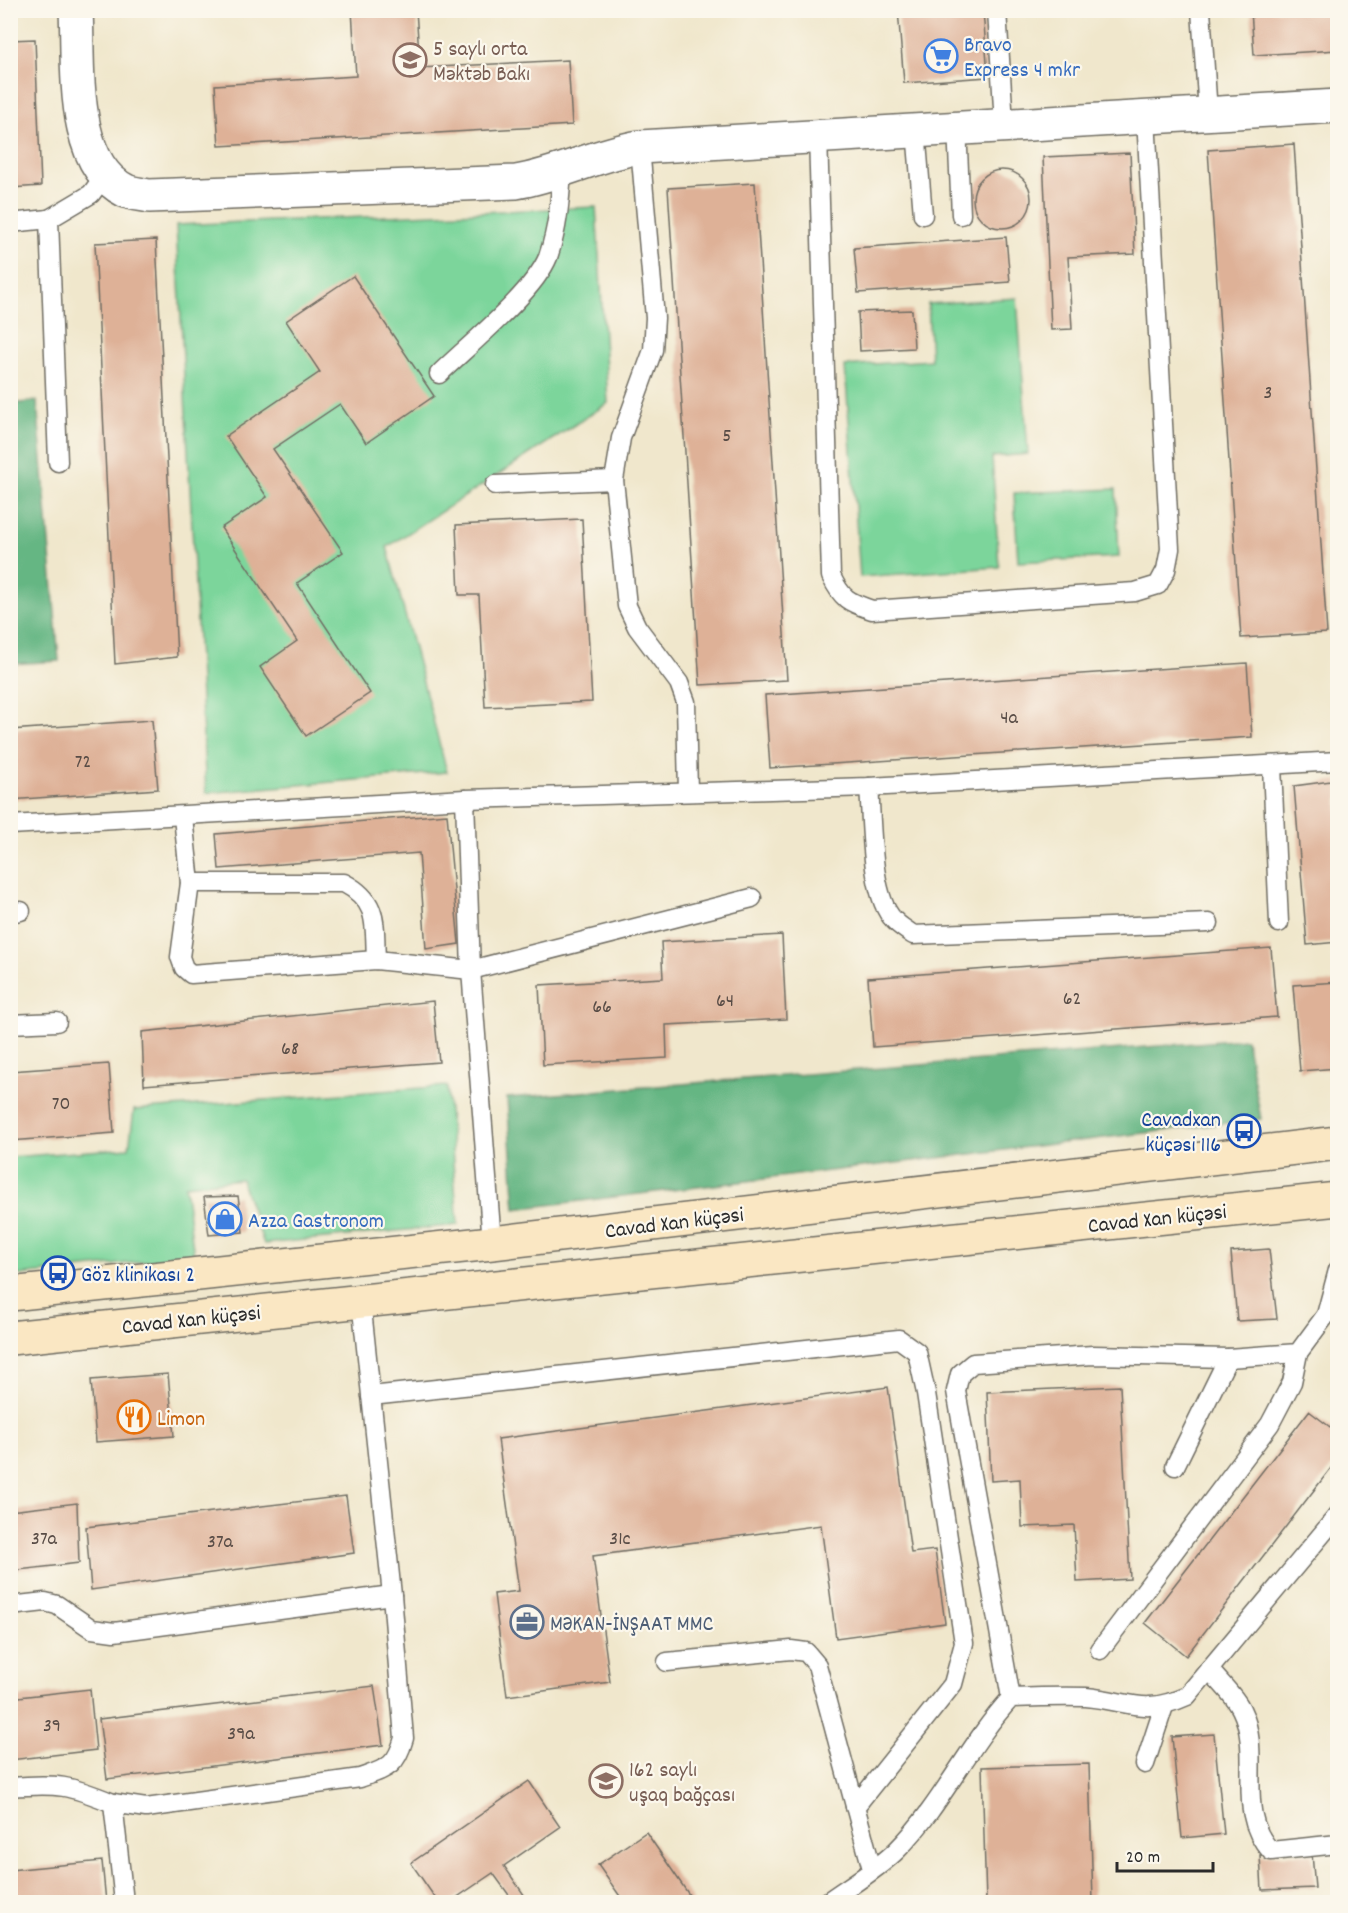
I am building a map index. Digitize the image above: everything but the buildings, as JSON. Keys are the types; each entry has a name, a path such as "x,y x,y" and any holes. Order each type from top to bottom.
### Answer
{"street":[{"path":"76,10 86,139 93,160 105,175 126,191 149,196 516,182 562,171 616,151 640,147 1338,106"},
{"name":"Cavad Xan küçəsi","path":"10,1294 492,1243 1338,1143"},
{"name":"Cavad Xan küçəsi","path":"10,1338 1338,1199"}],"lane":[{"path":"997,10 1004,124"},
{"path":"1201,10 1208,113"},
{"path":"818,135 831,576 839,594 852,603 872,610 1135,592 1158,585 1166,570 1170,549 1146,118"},
{"path":"957,127 961,215"},
{"path":"916,130 923,215"},
{"path":"640,147 655,318 653,350 621,438 614,480 627,606 637,627 679,683 686,702 688,792"},
{"path":"440,374 533,283 547,259 558,221 562,171"},
{"path":"10,223 49,219 91,194 105,175"},
{"path":"49,219 58,462"},
{"path":"495,485 614,480"},
{"path":"10,825 183,817 465,799 869,787 1338,761"},
{"path":"1272,766 1279,923"},
{"path":"869,787 878,883 886,909 893,920 913,934 1209,923"},
{"path":"465,799 471,970 492,1243"},
{"path":"183,817 190,883 180,957 184,968 191,974 376,960 471,970 752,898"},
{"path":"190,883 345,883 361,891 373,910 376,960"},
{"path":"10,1024 57,1022"},
{"path":"1100,1650 1270,1424 1292,1382 1298,1353 1326,1315 1338,1270"},
{"path":"10,1787 52,1783 79,1789 113,1803 146,1808 360,1778 384,1769 399,1758 405,1738 361,1300"},
{"path":"371,1396 899,1339 917,1352 926,1393 964,1643 953,1684 855,1806"},
{"path":"1011,1698 956,1391 960,1374 973,1363 1093,1355 1228,1358 1298,1353"},
{"path":"1175,1466 1228,1358"},
{"path":"826,1902 896,1851 916,1827 987,1724 1011,1698 1088,1697 1144,1707 1164,1706 1187,1696 1338,1515"},
{"path":"10,1606 45,1602 57,1605 92,1629 114,1632 392,1594"},
{"path":"667,1662 791,1650 806,1652 817,1665 872,1869"},
{"path":"1209,1669 1241,1709 1249,1739 1252,1820 1259,1838 1271,1851 1338,1844"},
{"path":"1144,1764 1164,1706"},
{"path":"113,1803 124,1902"}],"green space":[{"path":"596,207 608,403 387,547 447,772 206,793 176,225"},
{"path":"1017,298 1028,454 992,457 999,567 860,577 845,366 931,360 928,304"},
{"path":"37,401 59,661 11,664 11,404"},
{"path":"1116,489 1119,557 1018,562 1014,493"},
{"path":"1246,1039 1261,1119 515,1209 507,1098"},
{"path":"447,1086 458,1225 264,1244 241,1179 185,1185 194,1256 11,1276 11,1157 129,1148 134,1110"}],"place":[{"name":"Bravo Express 4 mkr","path":"941,56"},
{"name":"5 saylı orta Məktəb Bakı","path":"410,60"},
{"name":"Cavadxan küçəsi 116","path":"1244,1131"},
{"name":"Azza Gastronom","path":"225,1219"},
{"name":"Göz klinikası 2","path":"58,1273"},
{"name":"Limon","path":"134,1417"},
{"name":"MƏKAN-İNŞAAT MMC","path":"527,1622"},
{"name":"162 saylı uşaq bağçası","path":"606,1781"}]}
